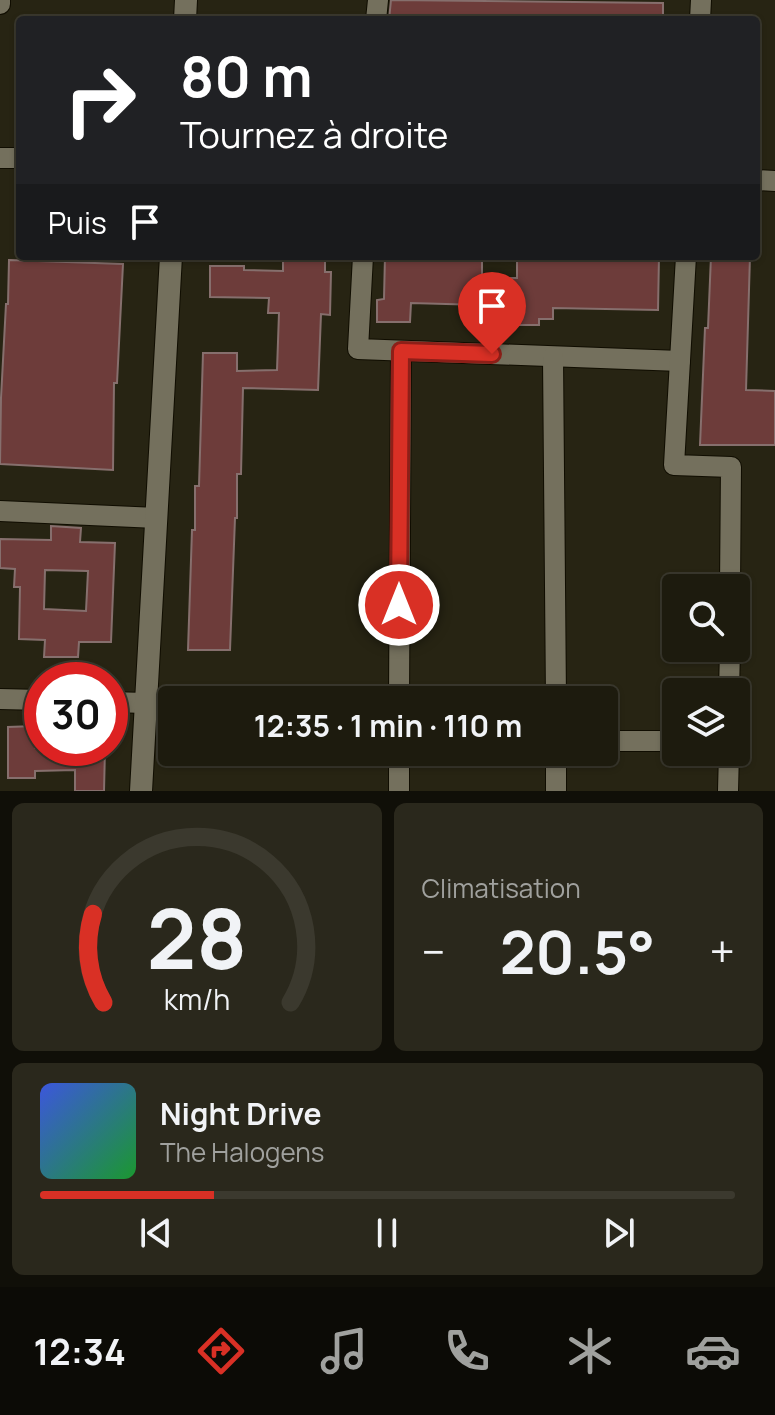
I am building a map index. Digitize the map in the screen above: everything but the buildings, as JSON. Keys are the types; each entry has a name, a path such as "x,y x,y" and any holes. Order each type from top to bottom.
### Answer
{"street":[{"path":"141,791 171,260"},
{"path":"363,260 358,349 680,361"},
{"path":"686,260 674,465 731,467 730,574"},
{"path":"399,686 401,351"},
{"path":"553,357 556,686"},
{"path":"0,511 157,518"},
{"path":"0,699 24,700"},
{"path":"128,702 146,703"},
{"path":"618,741 662,741"},
{"path":"399,766 399,791"},
{"path":"556,766 556,791"},
{"path":"728,791 729,766"}],"route":[{"path":"399,605 401,351 492,354"}]}
